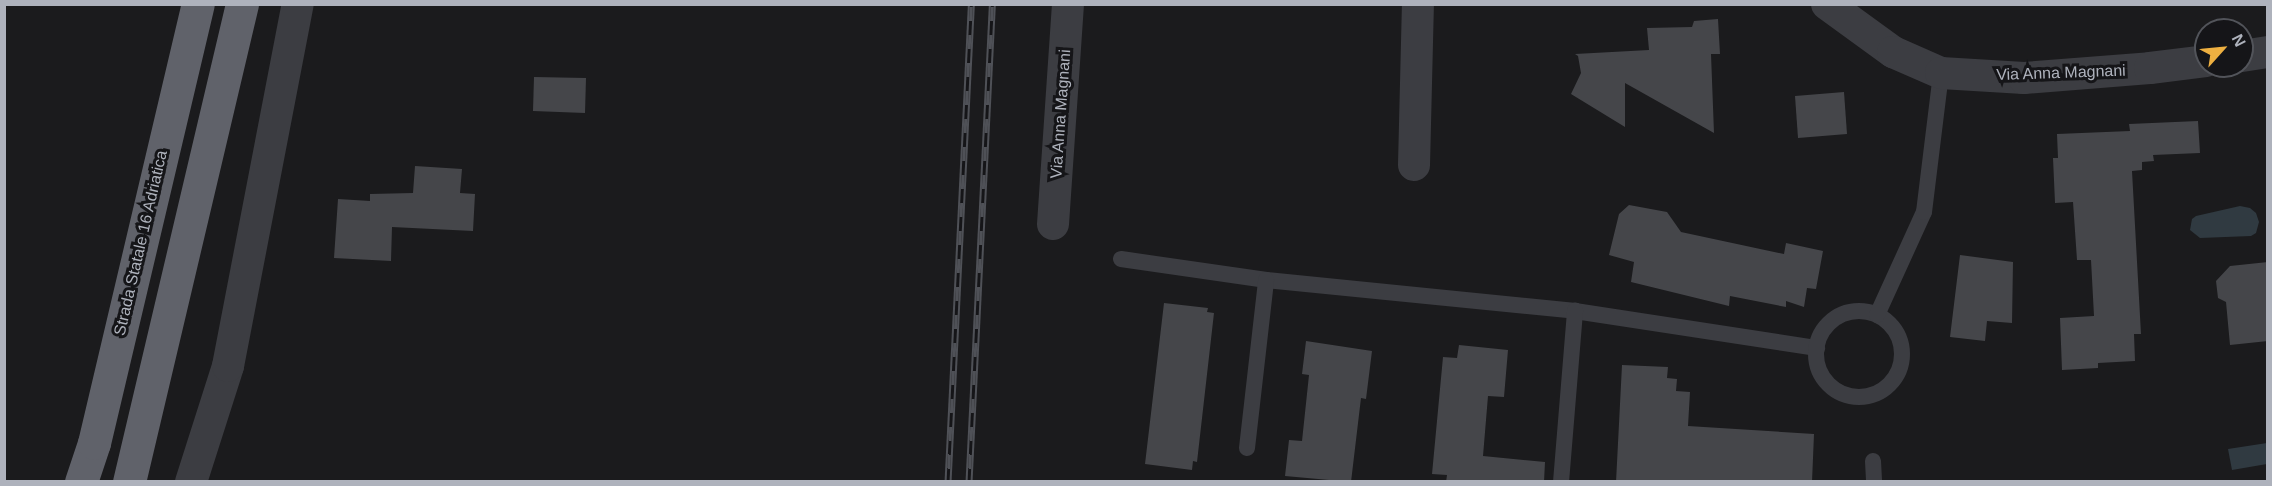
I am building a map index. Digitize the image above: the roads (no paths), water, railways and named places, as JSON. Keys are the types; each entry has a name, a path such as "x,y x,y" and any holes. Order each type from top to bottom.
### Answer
{"highway":[{"name":"Strada Statale 16 Adriatica","path":"81,482 97,431 198,4"},
{"path":"129,482 242,4"}],"street":[{"path":"191,482 228,366 298,4"},
{"name":"Via Anna Magnani","path":"1053,224 1068,4"},
{"path":"1414,165 1418,4"},
{"name":"Via Anna Magnani","path":"1827,4 1893,52 1941,73 2024,78 2194,62"}],"lane":[{"path":"1877,315 1924,212 1941,73"},
{"path":"1121,259 1266,280 1575,310 1817,348"},
{"path":"1247,448 1266,280"},
{"path":"1561,482 1575,310"},
{"path":"1864,311 1877,315 1889,322 1898,334 1902,362 1897,375 1888,386 1876,394 1857,396 1838,392 1821,373 1817,361 1817,348 1828,324 1839,316 1851,312 1864,311"},
{"path":"1873,461 1874,482"}],"railway":[{"path":"948,482 971,4"},
{"path":"969,482 992,4"}]}
